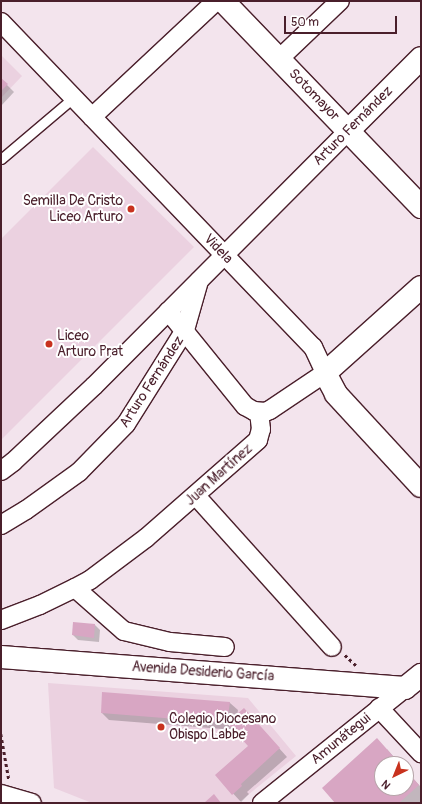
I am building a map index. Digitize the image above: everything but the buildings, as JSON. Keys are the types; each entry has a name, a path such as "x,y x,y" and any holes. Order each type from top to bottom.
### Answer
{"street":[{"path":"92,117 216,1"},
{"name":"Sotomayor","path":"223,1 348,131 419,202"},
{"path":"279,59 340,1"},
{"name":"Videla","path":"1,22 313,347 336,394 421,486"},
{"name":"Arturo Fernández","path":"1,471 13,462 94,386 421,58"},
{"name":"Arturo Fernández","path":"1,524 26,510 79,472 126,424 185,330 200,279"},
{"path":"168,311 246,406 259,413 270,410 325,373 421,287"},
{"name":"Juan Martínez","path":"1,620 40,605 75,588 118,560 196,496 258,440 261,429 259,413"},
{"path":"196,496 332,647"},
{"path":"75,588 124,631 170,642 225,647"},
{"name":"Avenida Desiderio García","path":"1,657 413,681"},
{"name":"Amunátegui","path":"262,803 413,681"},
{"path":"379,708 421,753"},
{"path":"5,793 32,803"}],"lane":[{"path":"1,159 73,98"}],"path":[{"path":"1,734 5,793"}],"shaded area":[{"path":"1,55 22,76 1,98"},
{"name":"Liceo Arturo Prat","path":"93,147 194,247 1,440 1,239"},
{"name":"Colegio Diocesano Obispo Labbe","path":"48,683 248,698 296,756 238,803 92,803 54,788"}],"place":[{"name":"Semilla De Cristo Liceo Arturo","path":"131,209"},
{"name":"Liceo Arturo Prat","path":"49,344"},
{"name":"Colegio Diocesano Obispo Labbe","path":"161,727"}]}
